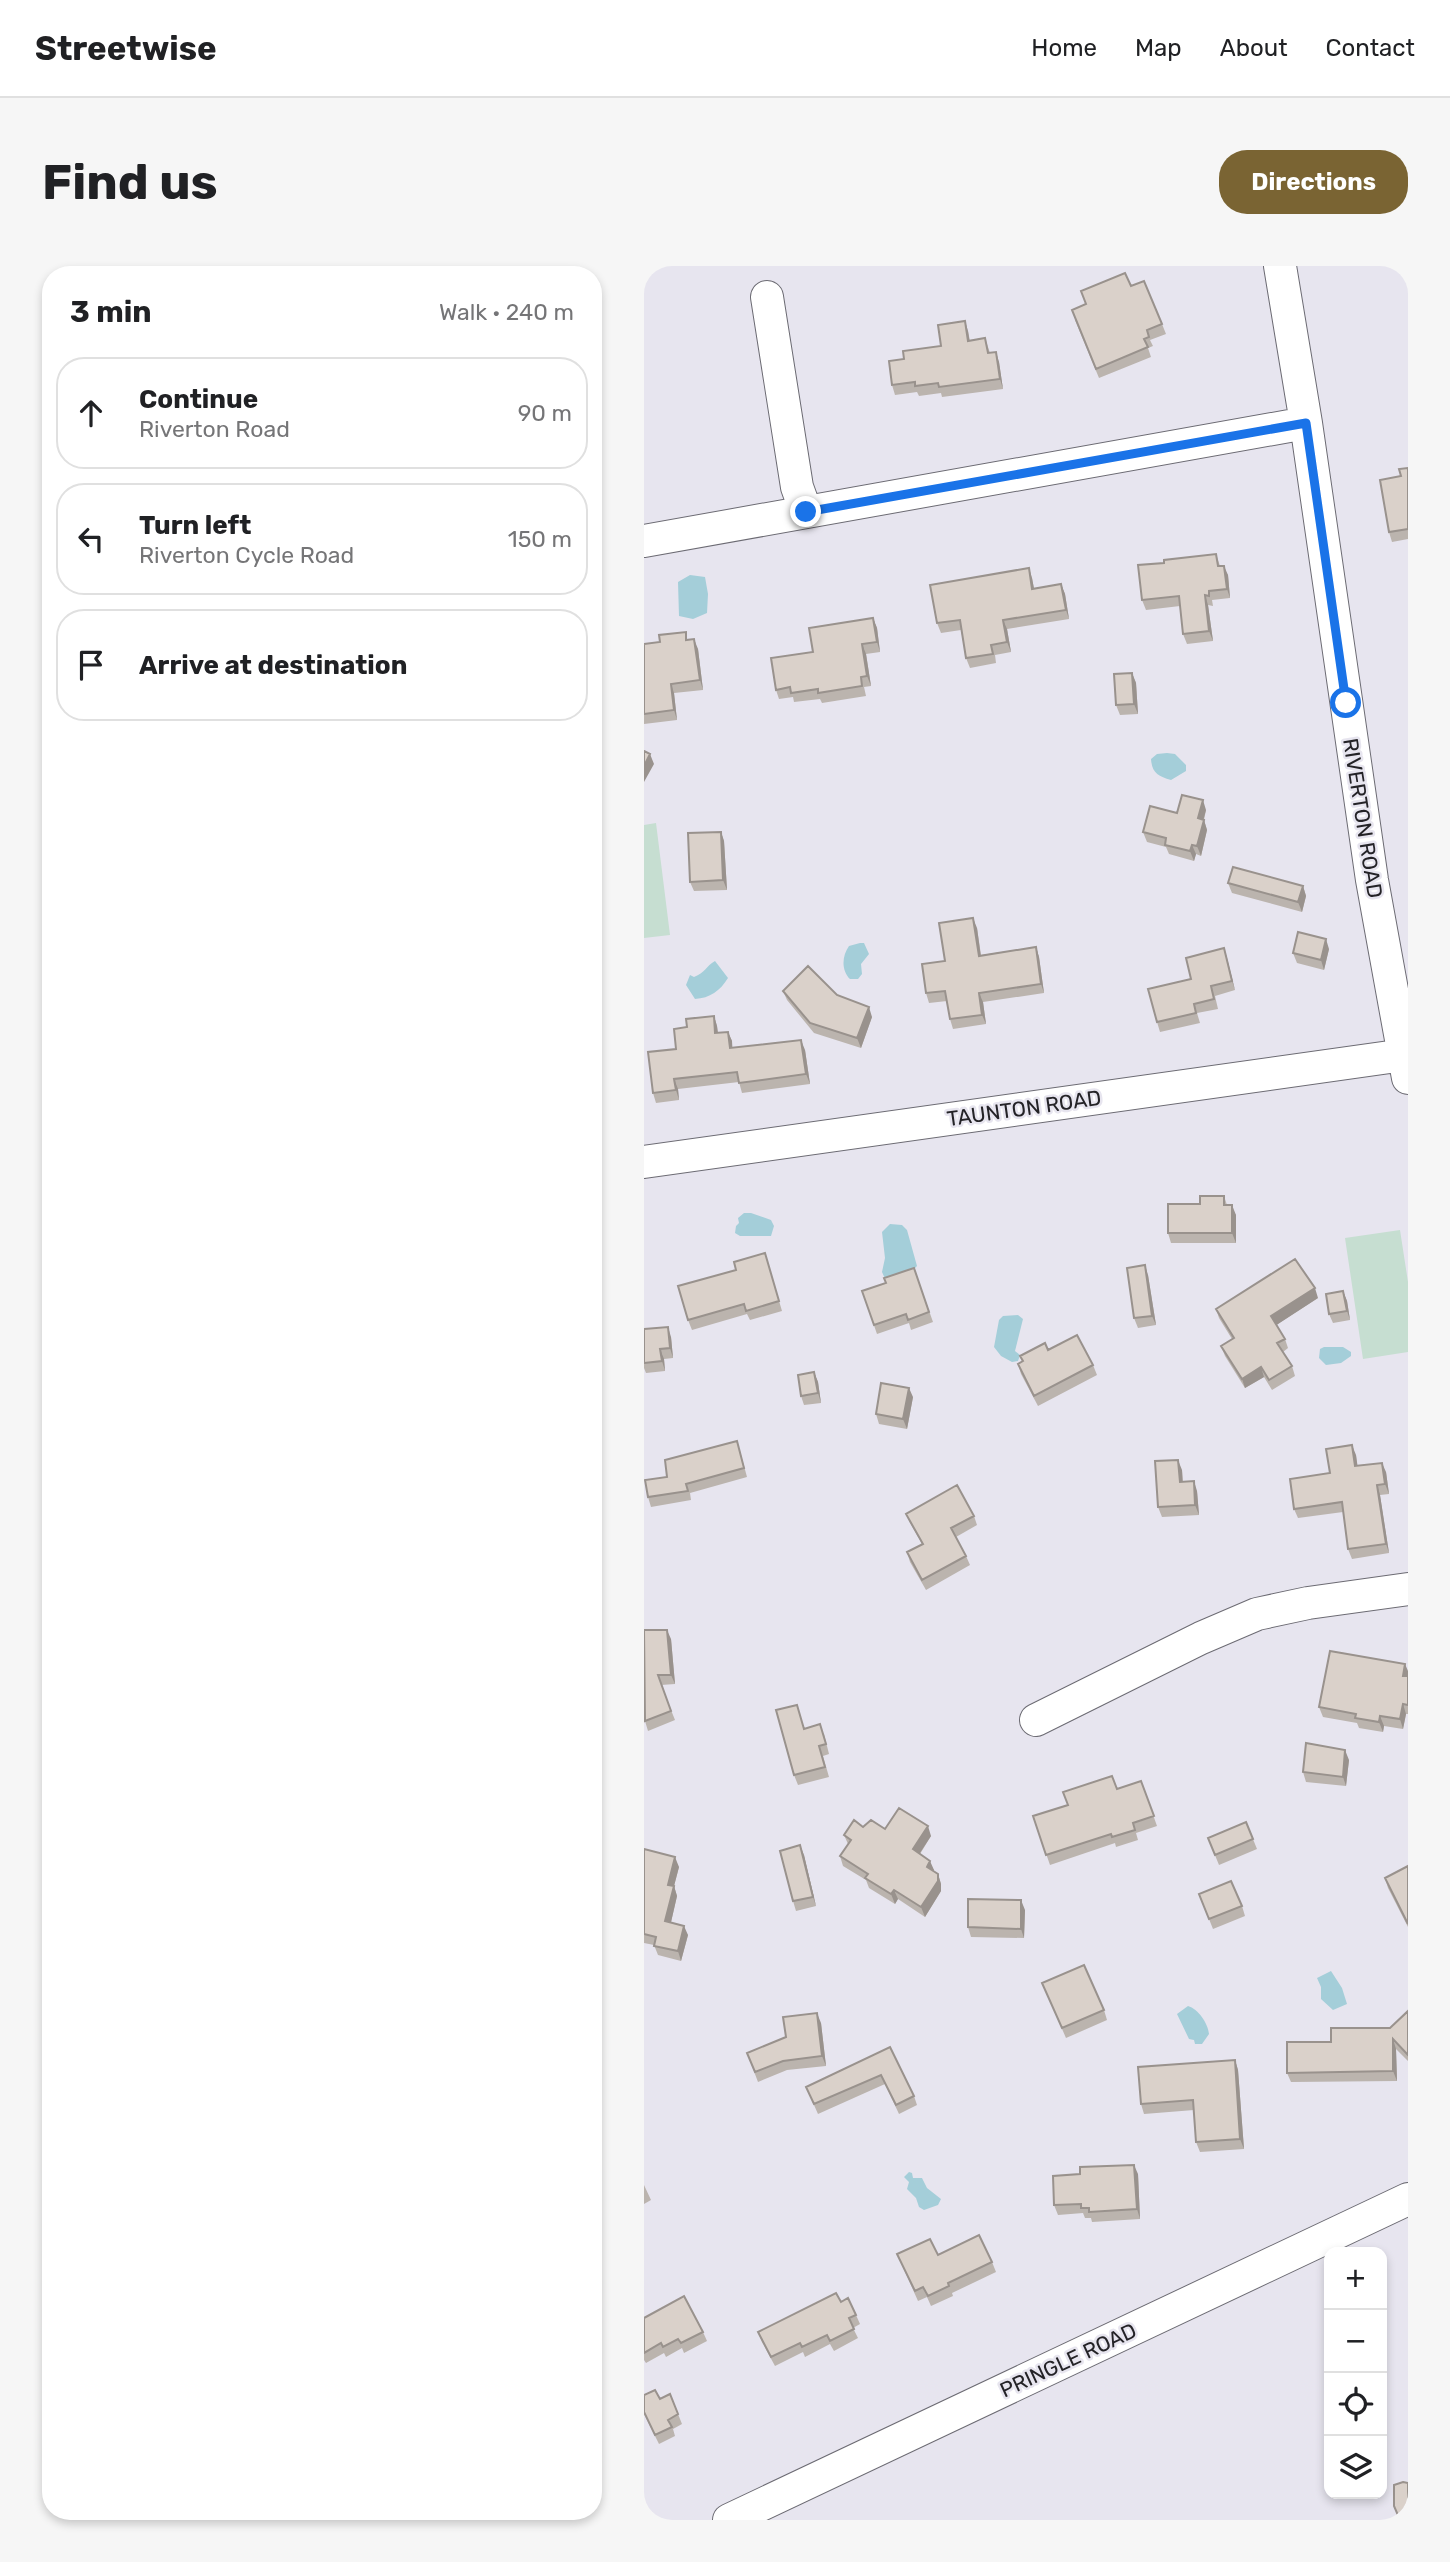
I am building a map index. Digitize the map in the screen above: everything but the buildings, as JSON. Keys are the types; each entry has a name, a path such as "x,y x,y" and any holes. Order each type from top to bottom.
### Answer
{"street":[{"name":"RIVERTON ROAD","path":"1280,266 1306,423 1372,880 1406,1066"},
{"path":"766,297 796,487 806,512"},
{"path":"644,541 1306,423"},
{"name":"TAUNTON ROAD","path":"644,1161 1406,1066"},
{"path":"1036,1720 1201,1638 1257,1614 1308,1603 1408,1589"},
{"name":"PRINGLE ROAD","path":"729,2520 1408,2199"}],"green space":[{"path":"656,823 670,935 644,938 644,825"},
{"path":"1400,1230 1408,1282 1408,1352 1363,1359 1345,1238"}],"water":[{"path":"690,575 705,577 708,594 707,613 693,619 679,616 678,582"},
{"path":"1157,754 1175,754 1186,765 1186,771 1171,780 1156,773 1151,759"},
{"path":"864,943 869,954 861,964 862,974 858,979 850,979 844,967 845,954 849,946"},
{"path":"715,961 728,978 714,993 695,999 686,985 690,975 698,975"},
{"path":"744,1213 771,1220 774,1226 771,1236 740,1236 735,1233 738,1218"},
{"path":"890,1224 902,1225 907,1230 917,1266 912,1271 886,1281 882,1272 885,1258 882,1232"},
{"path":"1018,1315 1023,1319 1015,1351 1020,1355 1018,1361 1012,1362 1001,1356 994,1347 999,1320 1003,1316"},
{"path":"1343,1347 1351,1352 1351,1356 1341,1363 1326,1365 1319,1358 1320,1349"},
{"path":"1331,1971 1342,1988 1347,2004 1333,2010 1321,1999 1321,1987 1317,1978"},
{"path":"1188,2006 1199,2013 1207,2025 1209,2034 1202,2044 1195,2044 1194,2040 1189,2039 1177,2014"},
{"path":"909,2172 913,2178 922,2178 927,2188 941,2199 938,2205 924,2210 919,2207 916,2198 907,2189 909,2182 904,2177"}],"route":[{"path":"806,512 1306,423 1346,703"}]}
